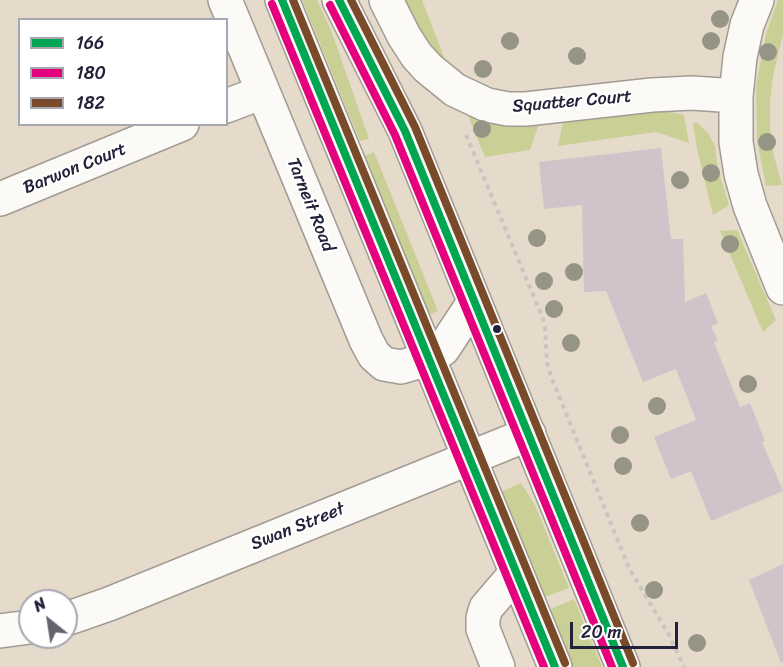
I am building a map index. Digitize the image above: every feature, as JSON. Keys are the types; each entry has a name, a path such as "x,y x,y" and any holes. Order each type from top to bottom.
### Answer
{"street":[{"name":"Tarneit Road","path":"225,0 374,355 384,364 402,367 428,359"},
{"path":"282,0 555,667"},
{"path":"339,0 405,131 623,667"},
{"name":"Squatter Court","path":"386,0 417,56 455,90 487,105 508,109 652,95 692,93 736,96"},
{"path":"757,0 747,25 740,57 736,96 736,142 741,174 750,206 783,288"},
{"path":"228,105 264,92"},
{"name":"Barwon Court","path":"0,199 177,126"},
{"path":"428,359 443,349 474,302"},
{"name":"Swan Street","path":"78,615 529,434"},
{"path":"498,667 483,630 483,618 486,608 516,573"},
{"path":"0,631 18,629"}],"path":[{"path":"447,84 542,316 545,327 547,363 552,379 629,568 669,635 684,667"}],"green space":[{"path":"302,0 317,0 331,30 369,139 360,141"},
{"path":"400,0 422,0 444,57 437,59"},
{"path":"778,0 783,0 783,34 773,76 770,129 782,185 766,186 757,141 756,86 766,34"},
{"path":"666,111 684,115 689,143 656,132 558,146 563,122"},
{"path":"467,113 497,124 518,126 539,124 530,150 485,157"},
{"path":"696,122 708,133 715,146 718,169 729,205 713,215 697,149 693,123"},
{"path":"374,152 438,311 428,316 364,156"},
{"path":"737,230 776,320 763,332 720,231"},
{"path":"521,483 535,505 569,588 545,597 501,492"},
{"path":"574,599 602,667 572,667 549,610"}],"building":[{"path":"661,148 671,239 683,239 685,302 706,293 718,323 711,326 718,341 714,342 740,407 750,403 765,441 762,442 783,491 711,521 691,471 671,479 654,437 696,420 676,369 643,382 606,291 584,292 582,205 544,209 539,162"},
{"path":"783,564 783,662 781,663 749,580"}],"transit line":[{"name":"166","path":"282,0 555,667"},
{"name":"182","path":"293,0 565,663"},
{"name":"166","path":"339,0 405,131 623,667"},
{"name":"182","path":"351,0 415,127 633,663"},
{"name":"180","path":"272,4 544,667"},
{"name":"180","path":"330,5 395,135 612,667"}]}
